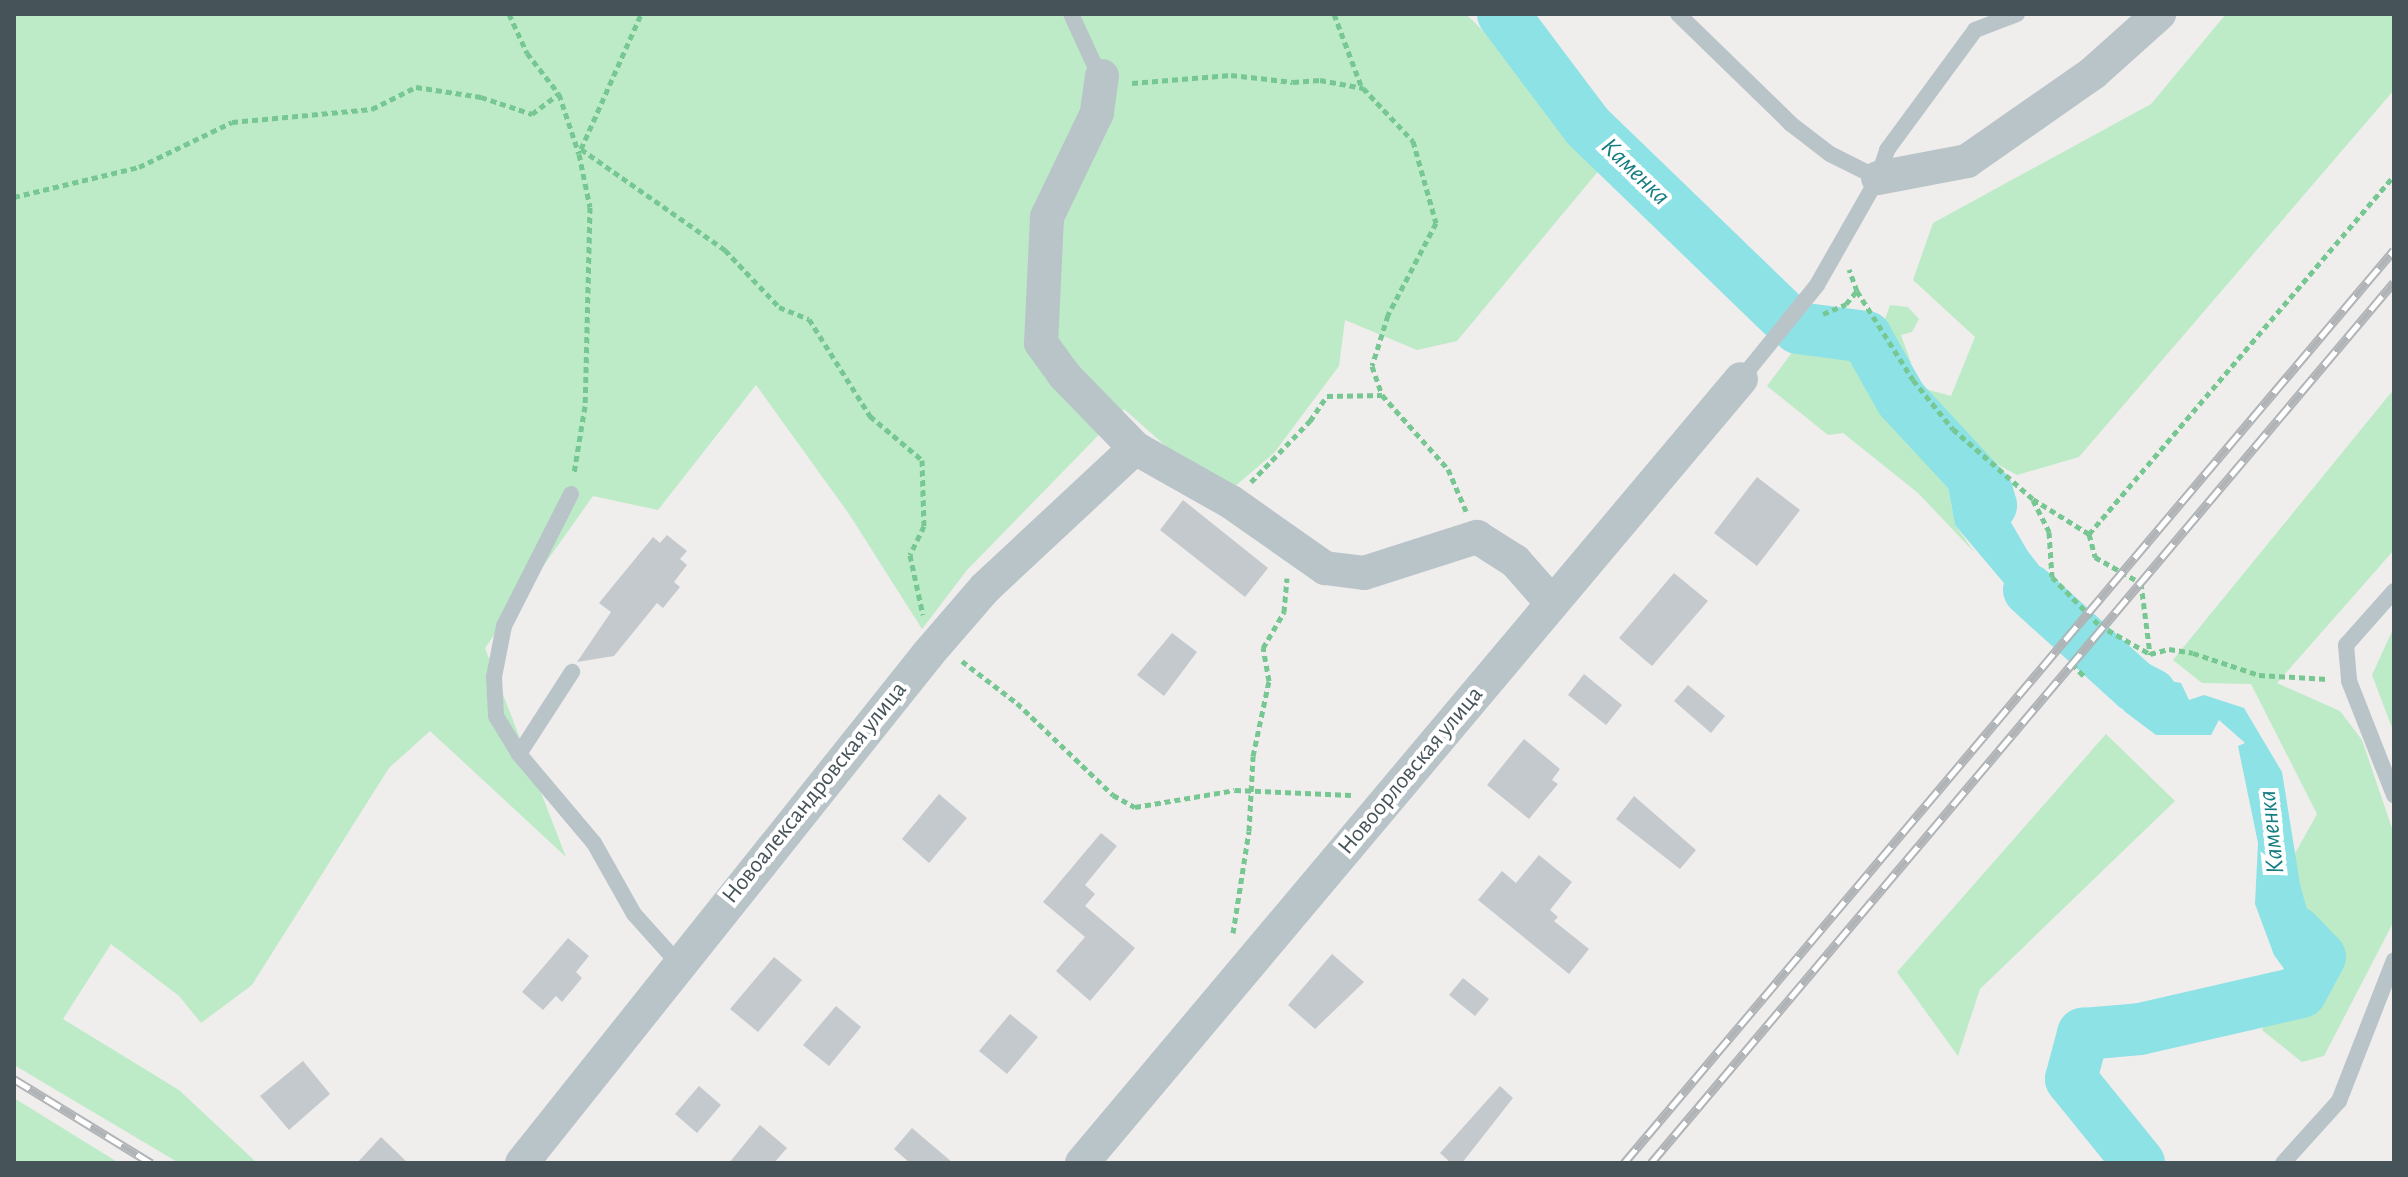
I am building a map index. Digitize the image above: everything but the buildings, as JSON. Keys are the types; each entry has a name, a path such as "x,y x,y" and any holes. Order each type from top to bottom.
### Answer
{"street":[{"path":"1878,178 1967,161 2093,73 2159,14"},
{"path":"1041,343 1047,217"},
{"name":"Новоорловская улица","path":"1082,1163 1741,379"},
{"path":"1135,448 1231,502 1325,568 1364,573 1477,537 1515,561 1551,602"},
{"name":"Новоалександровская улица","path":"522,1163 678,963 985,588 1135,448"}],"lane":[{"path":"1047,217 1097,113 1102,76 1071,14"},
{"path":"1678,14 1791,124 1830,154 1878,178"},
{"path":"1741,379 1817,285 1878,178 1887,150 1975,30 2017,14"},
{"path":"1041,343 1064,375 1135,448"},
{"path":"571,494 504,626 494,677 496,716 519,754 594,843 634,914 678,963"},
{"path":"2394,591 2346,645 2349,681 2394,795"},
{"path":"519,754 572,672"},
{"path":"2283,1163 2339,1101 2394,960"}],"path":[{"path":"509,14 527,53 559,94 580,151 590,207 586,360 571,494"},
{"path":"580,151 641,14"},
{"path":"1334,14 1363,88 1413,141 1436,223 1388,315 1372,366 1382,395 1448,469 1477,537"},
{"path":"1102,76 1129,84 1231,75 1293,82 1320,80 1363,88"},
{"path":"14,197 139,167 232,122 372,109 416,87 481,97 532,114 559,94"},
{"path":"580,151 725,250 779,307 809,319 870,416 922,460 924,526 910,555 934,648 1017,703 1113,795 1135,807 1201,793 1251,790 1387,799"},
{"path":"2089,534 2394,175"},
{"path":"1857,291 1913,380 1953,429 2033,499 2089,534 2095,557 2141,583 2150,654"},
{"path":"1231,502 1310,421 1327,396 1382,395"},
{"path":"2033,499 2049,532 2052,577 2060,589 2099,625 2150,654 2169,649 2259,675 2349,681"},
{"path":"1243,971 1232,948 1251,790 1269,681 1263,648 1284,612 1289,561 1283,538"},
{"path":"2072,664 2085,677"}],"green space":[{"path":"14,14 1466,14 1610,157 1457,341 1417,350 1345,320 1339,366 1274,453 1234,487 1179,458 1124,409 967,570 922,629 849,514 756,385 658,510 593,496 485,648 566,857 430,731 389,768 252,985 201,1023 179,996 111,944 63,1019 179,1090 257,1163 179,1163 14,1065"},
{"path":"2226,14 2394,14 2394,90 2079,457 2017,475 1958,443 1941,448 1955,525 1975,553 1918,493 1843,433 1828,435 1767,386 1793,351 1815,338 1836,338 1852,309 1885,319 1890,305 1908,307 1919,319 1912,332 1901,335 1911,363 1910,385 1951,396 1975,337 1913,280 1933,223 2151,104"},
{"path":"2394,389 2394,550 2277,683 2340,711 2362,740 2394,834 2394,921 2324,1056 2302,1062 2262,1030 2291,949 2284,873 2317,814 2251,684 2202,683 2173,660"},
{"path":"2394,627 2394,733 2372,675"},
{"path":"2106,734 2175,801 1980,989 1958,1056 1897,972"},
{"path":"14,1098 119,1163 14,1163"}],"water":[{"path":"1941,448 1972,455 2027,550 2086,627 2079,642 2052,620 2036,621 1955,525"},
{"path":"2104,643 2123,649 2127,662 2140,675 2181,683 2189,700 2204,695 2244,708 2282,772 2300,884 2320,957 2301,992 2274,955 2255,904 2258,843 2238,746 2245,743 2219,720 2211,735 2156,735 2124,711 2111,683 2092,671 2085,658"}],"waterway":[{"name":"Каменка","path":"1503,14 1587,126 1783,315"},
{"name":"Каменка","path":"1798,328 1866,337 1901,399 1987,492 1991,505"},
{"name":"Каменка","path":"2029,590 2135,686 2151,694"},
{"name":"Каменка","path":"2139,1163 2071,1079 2083,1034 2140,1029 2301,992 2320,957 2296,932"}],"railway":[{"path":"1624,1163 2394,250"},
{"path":"1651,1163 2394,282"},
{"path":"14,1079 151,1163"}]}
